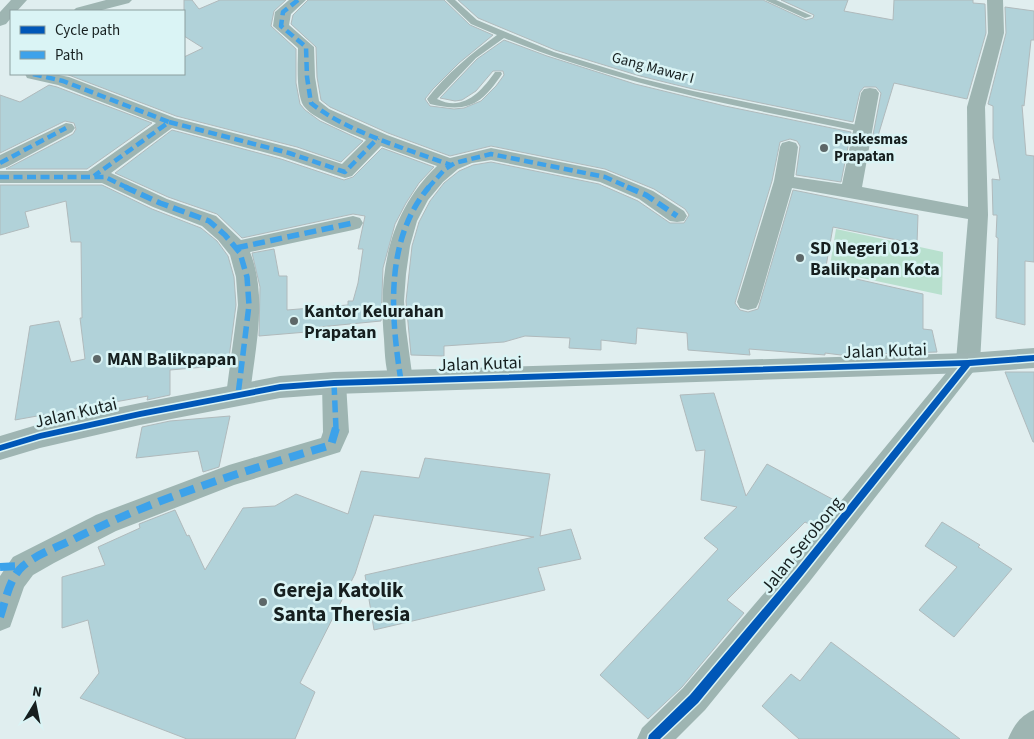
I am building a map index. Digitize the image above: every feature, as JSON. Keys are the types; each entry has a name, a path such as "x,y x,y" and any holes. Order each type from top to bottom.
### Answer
{"street":[{"path":"0,21 19,0"},
{"path":"85,10 124,0"},
{"path":"298,0 283,12 281,26 306,47 307,77 311,103 323,113 378,138 450,165"},
{"path":"968,363 978,215 976,107 996,33 996,0"},
{"path":"37,75 63,82 169,122 289,153 345,172 378,138"},
{"path":"854,192 852,185 870,93"},
{"path":"94,176 169,122"},
{"path":"0,163 66,128"},
{"path":"748,302 784,181 789,147"},
{"path":"401,381 394,345 393,284 403,234 413,206 429,185 450,165 475,156 501,155 605,177 646,195 678,216"},
{"path":"0,177 94,176 111,179 160,203 209,221 225,235 240,253 247,276 249,305 238,395"},
{"path":"784,181 978,215"},
{"path":"236,248 353,223"},
{"name":"Jalan Kutai","path":"0,448 40,436 140,414 280,387 334,383 968,363 1034,358"},
{"name":"Jalan Serobong","path":"653,739 694,699 794,580 968,363"},
{"path":"0,618 12,581 11,566 106,523 230,476 331,445 336,432 334,383"},
{"path":"1024,739 1034,726"}],"lane":[{"name":"Gang Mawar I","path":"450,0 474,22 552,54 636,80 744,106 862,129"},
{"path":"769,0 808,16"},
{"path":"498,74 484,95 474,103 464,106 433,102 432,99 437,93 473,56 504,34"}],"green space":[{"path":"836,229 943,252 942,295 829,271"}],"building":[{"path":"184,0 192,0 199,9 220,0 286,0 274,11 271,26 296,49 296,83 300,104 320,121 363,141 341,162 297,147 176,116 69,75 185,75 185,57 203,48 185,37"},
{"path":"308,0 444,0 470,25 493,35 459,63 433,89 425,99 430,106 454,109 464,108 481,101 496,86 504,75 503,71 493,71 476,91 462,100 455,101 440,98 477,59 504,40 635,84 725,106 851,132 841,182 796,175 800,146 797,141 790,139 780,142 772,181 735,303 740,310 748,312 758,309 793,190 918,215 917,244 833,227 825,272 923,294 923,329 932,330 937,352 841,355 825,353 825,355 749,349 750,355 688,350 687,333 637,328 636,344 601,340 601,350 569,348 570,338 525,336 504,342 444,346 444,356 411,355 406,301 412,246 419,222 430,201 444,183 459,171 473,165 491,162 599,184 638,201 670,223 684,223 689,215 685,209 654,189 605,169 491,146 450,156 388,133 330,107 321,100 317,77 316,47 291,24 293,15"},
{"path":"458,0 763,0 806,20 813,18 814,15 781,0 848,0 844,11 893,20 894,0 973,0 973,3 985,4 986,33 967,99 894,83 878,136 873,135 881,93 876,87 864,87 860,92 853,122 693,89 640,76 555,50 478,18"},
{"path":"1005,7 1034,11 1034,40 1031,40 1024,106 1022,105 1026,155 1034,156 1034,262 1025,261 1025,325 996,318 998,238 996,237 997,215 993,215 992,179 1000,180 993,138 993,106 988,104 1006,33"},
{"path":"49,85 152,123 87,169 6,169 73,134 76,129 74,123 65,121 0,153 0,95 20,102"},
{"path":"172,130 281,159 344,180 353,177 382,148 434,167 419,183 395,224 383,268 381,321 319,327 319,331 259,336 260,287 252,253 274,249 279,276 287,276 287,310 348,305 348,301 353,301 358,283 363,249 358,249 365,216 353,214 242,238 217,214 168,197 115,173"},
{"path":"0,185 102,185 152,209 201,228 217,241 228,256 234,277 236,305 228,365 170,370 170,395 147,400 148,396 15,420 30,326 59,321 71,362 85,359 80,318 82,318 81,242 71,242 66,201 25,212 29,227 0,235"},
{"path":"1005,372 1034,372 1034,442 1033,442"},
{"path":"714,393 746,496 767,464 834,500 816,528 805,522 727,600 744,613 682,687 648,719 600,675 718,549 704,538 737,507 701,500 705,450 696,451 680,395"},
{"path":"230,416 219,467 203,472 198,451 136,458 142,427 170,421"},
{"path":"425,458 550,474 540,536 571,529 581,559 538,568 545,590 374,630 365,575 534,537 374,515 355,574 300,683 315,692 295,739 187,739 80,698 99,673 88,620 62,628 62,577 105,565 98,547 140,528 139,524 175,510 205,570 243,508 275,506 296,494 348,514 361,471 419,478"},
{"path":"942,522 980,545 978,547 1012,569 954,637 919,610 957,567 925,546"},
{"path":"831,642 960,739 799,739 762,706 791,674 800,681"}],"marked path":[{"path":"298,0 283,12 281,26 306,47 307,77 311,103 323,113 380,139 451,165"},
{"path":"37,75 63,81 169,122 94,176"},
{"path":"169,122 289,153 345,172 378,138"},
{"path":"0,163 66,128"},
{"path":"401,381 394,329 393,301 399,246 407,221 419,198 436,178 451,165 465,159 491,154 605,177 646,195 677,216"},
{"path":"0,177 105,177 160,203 209,221 225,235 240,253 247,277 249,305 238,395"},
{"path":"236,248 353,223"},
{"path":"0,617 12,581 23,566 44,554 106,523 229,476 331,445 336,432 334,383"},
{"path":"0,567 23,566"}],"cycle path":[{"path":"0,448 40,436 140,414 280,387 334,383 968,363 1034,358"},
{"path":"653,739 694,699 800,572 968,363"}],"place":[{"name":"Puskesmas Prapatan","path":"824,148"},
{"name":"SD Negeri 013 Balikpapan Kota","path":"800,258"},
{"name":"Kantor Kelurahan Prapatan","path":"294,321"},
{"name":"MAN Balikpapan","path":"97,359"},
{"name":"Gereja Katolik Santa Theresia","path":"263,602"}]}
